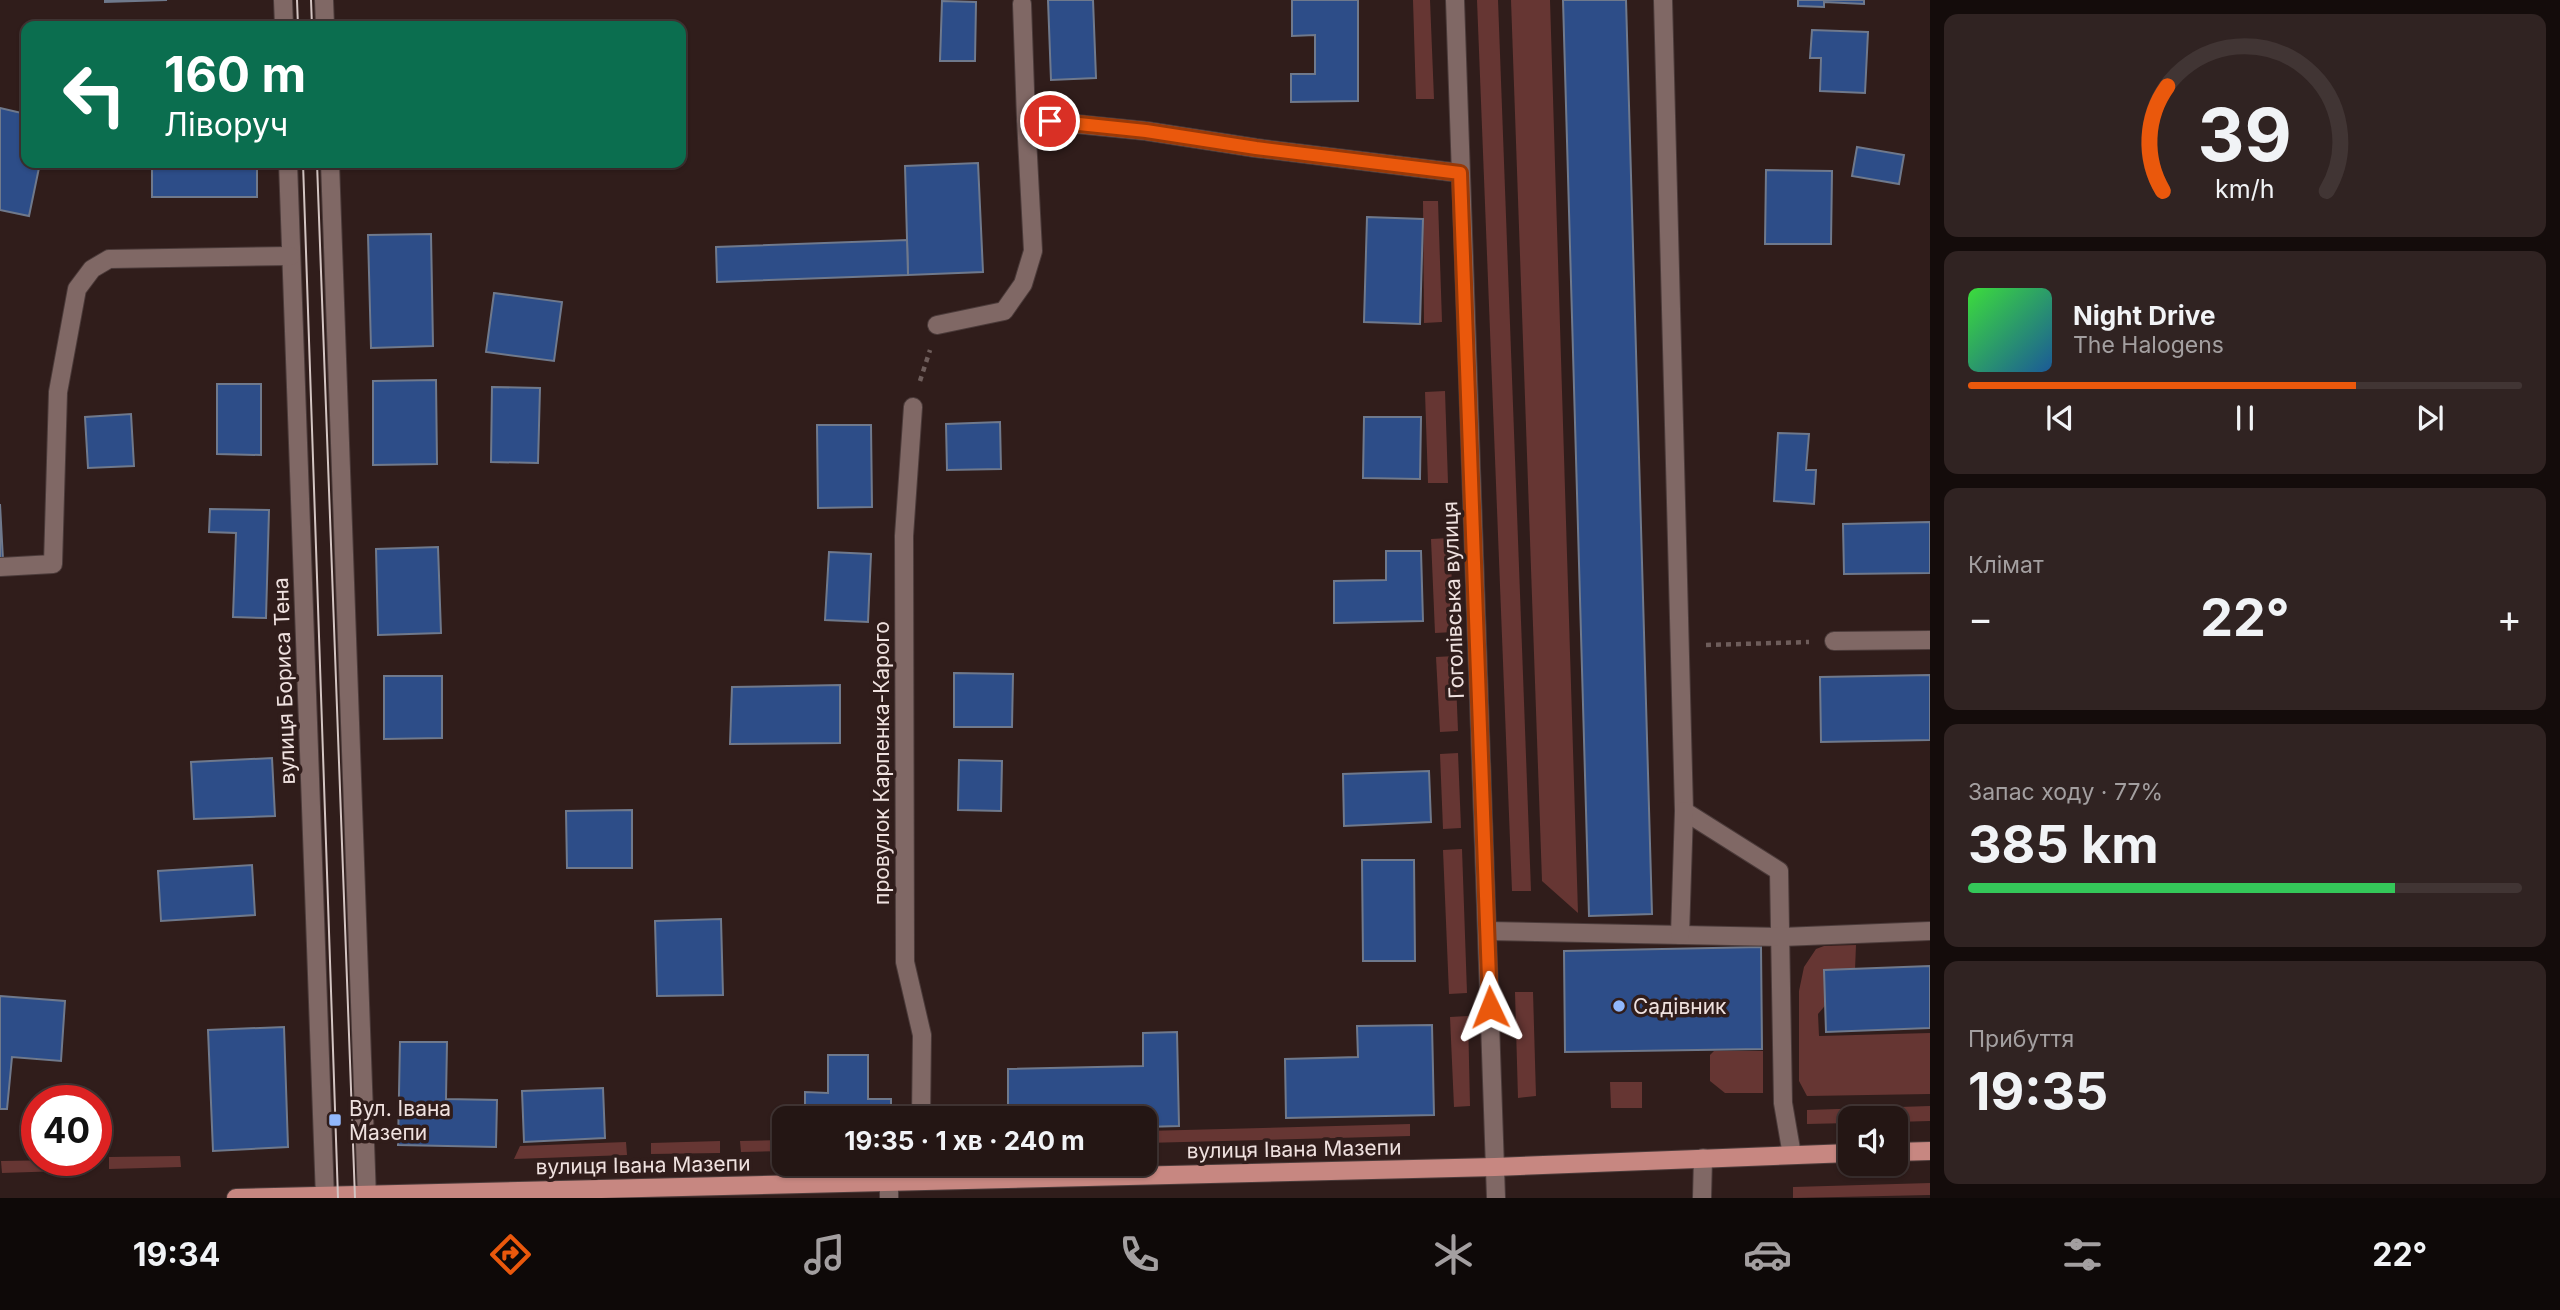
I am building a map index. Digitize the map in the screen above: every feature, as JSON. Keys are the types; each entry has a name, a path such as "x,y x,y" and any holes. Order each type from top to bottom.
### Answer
{"main road":[{"path":"1908,1152 1930,1151"},
{"name":"вулиця Івана Мазепи","path":"1157,1170 1495,1167 1838,1153"},
{"name":"вулиця Івана Мазепи","path":"236,1198 889,1190 915,1176"}],"street":[{"path":"283,0 284,21"},
{"path":"324,0 325,21"},
{"name":"Гоголівська вулиця","path":"1455,0 1496,1198"},
{"path":"1663,0 1684,811 1680,935"},
{"path":"937,325 1004,311 1023,284 1033,251 1022,4"},
{"path":"1026,119 1146,131 1256,148 1460,173"},
{"name":"вулиця Бориса Тена","path":"288,168 325,1197"},
{"path":"330,168 367,1196"},
{"path":"0,567 53,565 58,392 77,289 92,269 109,259 291,256"},
{"name":"провулок Карпенка-Карого","path":"913,407 904,536 905,961 922,1035 920,1106"},
{"path":"1834,641 1930,640"},
{"path":"1684,811 1779,871 1783,1103 1792,1155"},
{"path":"1488,931 1782,937 1930,931"},
{"path":"1702,1198 1703,1158"}],"path":[{"path":"913,407 937,325"},
{"path":"1680,645 1834,641"}],"shaded area":[{"path":"1413,0 1430,0 1434,99 1416,99"},
{"path":"1477,0 1498,0 1531,891 1512,891"},
{"path":"1511,0 1550,0 1578,913 1542,881"},
{"path":"1423,201 1438,201 1442,322 1424,323"},
{"path":"1445,391 1448,483 1428,483 1425,392"},
{"path":"1450,538 1454,632 1435,633 1431,539"},
{"path":"1455,656 1458,731 1440,732 1436,657"},
{"path":"1458,753 1461,828 1443,829 1440,754"},
{"path":"1462,849 1467,993 1449,994 1443,850"},
{"path":"1856,945 1855,970 1818,1014 1819,1036 1930,1033 1930,1094 1807,1096 1799,1081 1799,991 1804,967 1816,949 1824,946"},
{"path":"1515,992 1533,992 1536,1096 1518,1098"},
{"path":"1468,1016 1470,1106 1454,1107 1450,1017"},
{"path":"1714,1051 1763,1051 1763,1093 1725,1093 1710,1081 1710,1055"},
{"path":"1610,1082 1642,1082 1642,1108 1611,1108"},
{"path":"1930,1106 1930,1121 1908,1122 1908,1107"},
{"path":"1838,1109 1838,1123 1807,1124 1807,1110"},
{"path":"1410,1124 1410,1136 1157,1143 1157,1131"},
{"path":"772,1140 772,1151 741,1152 740,1141"},
{"path":"720,1141 720,1153 651,1154 651,1143"},
{"path":"626,1142 627,1155 514,1159 520,1146"},
{"path":"180,1156 181,1167 112,1169 112,1157"},
{"path":"1,1161 21,1161 21,1172 2,1173"},
{"path":"1930,1183 1930,1195 1793,1198 1793,1187"}],"building":[{"path":"105,0 167,0 105,2"},
{"path":"1048,0 1093,0 1096,78 1051,80"},
{"path":"1292,0 1358,0 1358,101 1291,102 1291,74 1315,74 1315,35 1292,36"},
{"path":"1563,0 1626,0 1652,914 1589,916"},
{"path":"1798,0 1864,0 1864,4 1824,2 1824,7 1798,6"},
{"path":"942,1 976,2 975,61 940,61"},
{"path":"1812,30 1868,32 1865,93 1820,91 1821,58 1810,58"},
{"path":"0,108 21,113 21,168 39,168 29,216 0,210"},
{"path":"1857,147 1904,155 1899,184 1852,176"},
{"path":"978,163 983,272 908,275 905,166"},
{"path":"152,168 257,168 257,197 152,197"},
{"path":"1766,170 1832,171 1831,244 1765,244"},
{"path":"1367,217 1423,219 1420,324 1364,322"},
{"path":"431,234 433,346 371,348 368,235"},
{"path":"907,240 908,275 717,282 716,247"},
{"path":"494,293 562,302 554,361 486,352"},
{"path":"436,380 437,464 373,465 373,381"},
{"path":"217,384 261,384 261,455 217,454"},
{"path":"492,387 540,388 538,463 491,462"},
{"path":"131,414 134,466 88,468 85,417"},
{"path":"1364,417 1421,417 1420,479 1363,478"},
{"path":"1000,422 1001,469 947,470 946,424"},
{"path":"817,425 871,425 872,507 818,508"},
{"path":"1778,433 1809,434 1806,470 1816,470 1814,504 1774,501"},
{"path":"0,504 3,560 0,560"},
{"path":"210,509 269,510 266,618 233,617 236,533 209,532"},
{"path":"1930,522 1930,573 1844,574 1843,524"},
{"path":"438,547 441,633 378,635 376,549"},
{"path":"1386,551 1421,551 1423,621 1334,623 1334,581 1386,580"},
{"path":"829,552 871,554 868,622 825,620"},
{"path":"954,673 1013,674 1012,727 954,727"},
{"path":"1930,675 1930,740 1821,742 1820,677"},
{"path":"384,676 442,676 442,738 384,739"},
{"path":"840,685 840,743 730,744 732,687"},
{"path":"272,758 275,816 194,819 191,762"},
{"path":"959,760 1002,761 1001,811 958,810"},
{"path":"1429,771 1431,822 1344,826 1343,774"},
{"path":"632,810 632,868 567,868 566,811"},
{"path":"1362,860 1414,860 1415,961 1363,961"},
{"path":"252,865 255,915 161,921 158,871"},
{"path":"721,919 723,995 657,996 655,921"},
{"path":"1761,947 1762,1049 1565,1052 1564,951"},
{"path":"1930,966 1930,1028 1826,1032 1824,970"},
{"path":"0,996 65,1001 61,1061 12,1057 7,1109 0,1109"},
{"path":"1432,1025 1434,1115 1286,1118 1285,1059 1358,1057 1357,1026"},
{"path":"284,1027 288,1147 213,1151 208,1030"},
{"path":"1177,1032 1179,1126 1157,1127 1157,1106 1008,1106 1008,1069 1143,1066 1143,1033"},
{"path":"400,1042 447,1042 446,1099 497,1100 496,1147 398,1145"},
{"path":"828,1055 868,1055 868,1099 891,1099 891,1106 805,1106 805,1092 828,1093"},
{"path":"603,1088 605,1138 524,1142 522,1091"}],"tram line":[{"path":"297,0 298,21"},
{"path":"311,0 312,21"},
{"path":"303,168 338,1198"},
{"path":"317,168 355,1198"}],"place":[{"name":"Садівник","path":"1619,1006"},
{"name":"Вул. Івана Мазепи","path":"335,1120"}],"route":[{"path":"1050,121 1146,131 1256,148 1460,173 1490,1007"}]}
